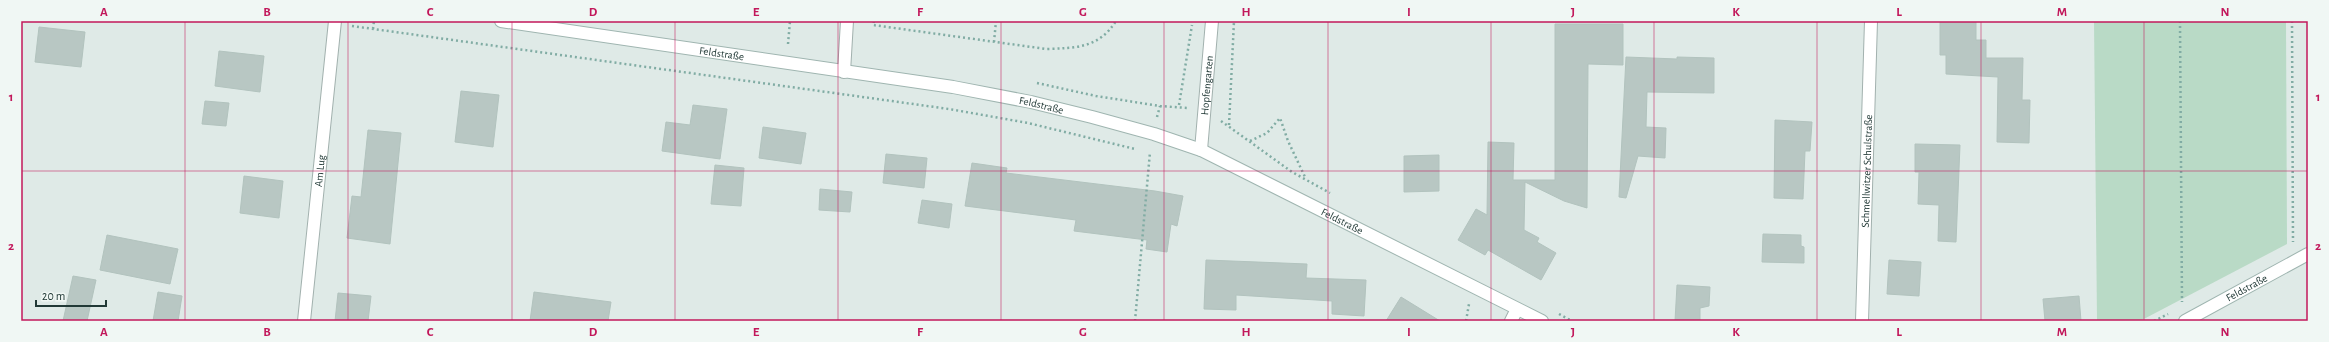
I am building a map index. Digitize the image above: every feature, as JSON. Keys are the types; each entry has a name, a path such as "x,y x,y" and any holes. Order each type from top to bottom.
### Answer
{"street":[{"name":"Feldstraße","path":"501,21 953,87 1031,102 1154,134 1201,150 1542,321"},
{"path":"844,72 847,21"},
{"name":"Hopfengarten","path":"1201,150 1212,21"},
{"name":"Schmellwitzer Schulstraße","path":"1862,321 1871,21"},
{"name":"Am Lug","path":"304,321 334,22"},
{"name":"Feldstraße","path":"2185,321 2308,254"},
{"path":"1511,321 1517,309"}],"path":[{"path":"373,29 374,21"},
{"path":"788,45 790,21"},
{"path":"874,21 873,25 1046,49 1074,48 1096,42 1109,32 1116,21"},
{"path":"994,42 996,21"},
{"path":"1179,106 1192,21"},
{"path":"1230,125 1234,21"},
{"path":"2180,21 2182,306"},
{"path":"2292,21 2293,263"},
{"path":"334,22 373,29 949,109 1028,123 1150,153 1135,321"},
{"path":"1204,112 1230,125 1292,172 1334,195"},
{"path":"1250,141 1267,132 1280,118 1288,141 1306,180"},
{"path":"1466,321 1469,302"},
{"path":"1558,314 1572,321"}],"green space":[{"path":"2094,21 2286,21 2287,244 2140,321 2097,321"}],"building":[{"path":"1940,21 1976,21 1976,40 1986,40 1986,58 2023,58 2022,100 2030,100 2029,143 1997,142 1998,77 1946,74 1946,55 1940,55"},
{"path":"1555,24 1623,24 1623,65 1588,64 1587,208 1564,201 1525,182 1524,230 1539,238 1537,242 1556,253 1541,280 1488,250 1485,255 1458,240 1476,209 1487,215 1488,142 1514,143 1513,180 1555,180"},
{"path":"39,27 85,32 81,67 35,62"},
{"path":"219,51 264,56 260,92 215,86"},
{"path":"1626,57 1677,59 1677,57 1714,58 1714,93 1647,92 1646,127 1666,128 1665,158 1638,156 1626,198 1619,197"},
{"path":"461,91 499,95 493,147 455,142"},
{"path":"205,101 229,103 226,126 202,124"},
{"path":"693,105 727,109 720,159 662,151 666,122 690,125"},
{"path":"1775,120 1812,122 1810,151 1805,151 1803,199 1774,198"},
{"path":"763,127 806,133 801,164 759,158"},
{"path":"368,130 401,133 390,244 347,238 352,196 361,197"},
{"path":"1915,144 1960,145 1956,242 1938,241 1939,205 1918,204 1919,172 1915,172"},
{"path":"886,154 927,158 924,188 883,183"},
{"path":"1439,155 1439,191 1404,192 1404,156"},
{"path":"972,163 1007,168 1006,173 1155,191 1183,196 1177,226 1171,224 1167,252 1146,249 1147,240 1074,231 1076,220 965,206"},
{"path":"715,165 744,168 741,206 711,204"},
{"path":"244,176 283,181 279,218 240,213"},
{"path":"820,189 852,192 850,212 819,210"},
{"path":"922,200 952,204 949,228 918,223"},
{"path":"1763,234 1801,235 1801,246 1804,247 1804,263 1762,262"},
{"path":"107,235 178,249 170,284 100,270"},
{"path":"1206,260 1307,264 1306,278 1366,280 1364,316 1332,314 1332,301 1236,295 1236,310 1204,309"},
{"path":"1889,260 1921,262 1919,296 1887,294"},
{"path":"73,276 96,280 87,321 63,321"},
{"path":"1677,285 1710,287 1709,306 1700,308 1700,321 1675,321"},
{"path":"158,292 182,296 178,321 153,321"},
{"path":"534,292 611,302 608,321 530,321"},
{"path":"338,293 371,296 368,321 335,321"},
{"path":"2079,296 2081,321 2045,321 2043,299"},
{"path":"1401,297 1440,321 1386,321"}]}
